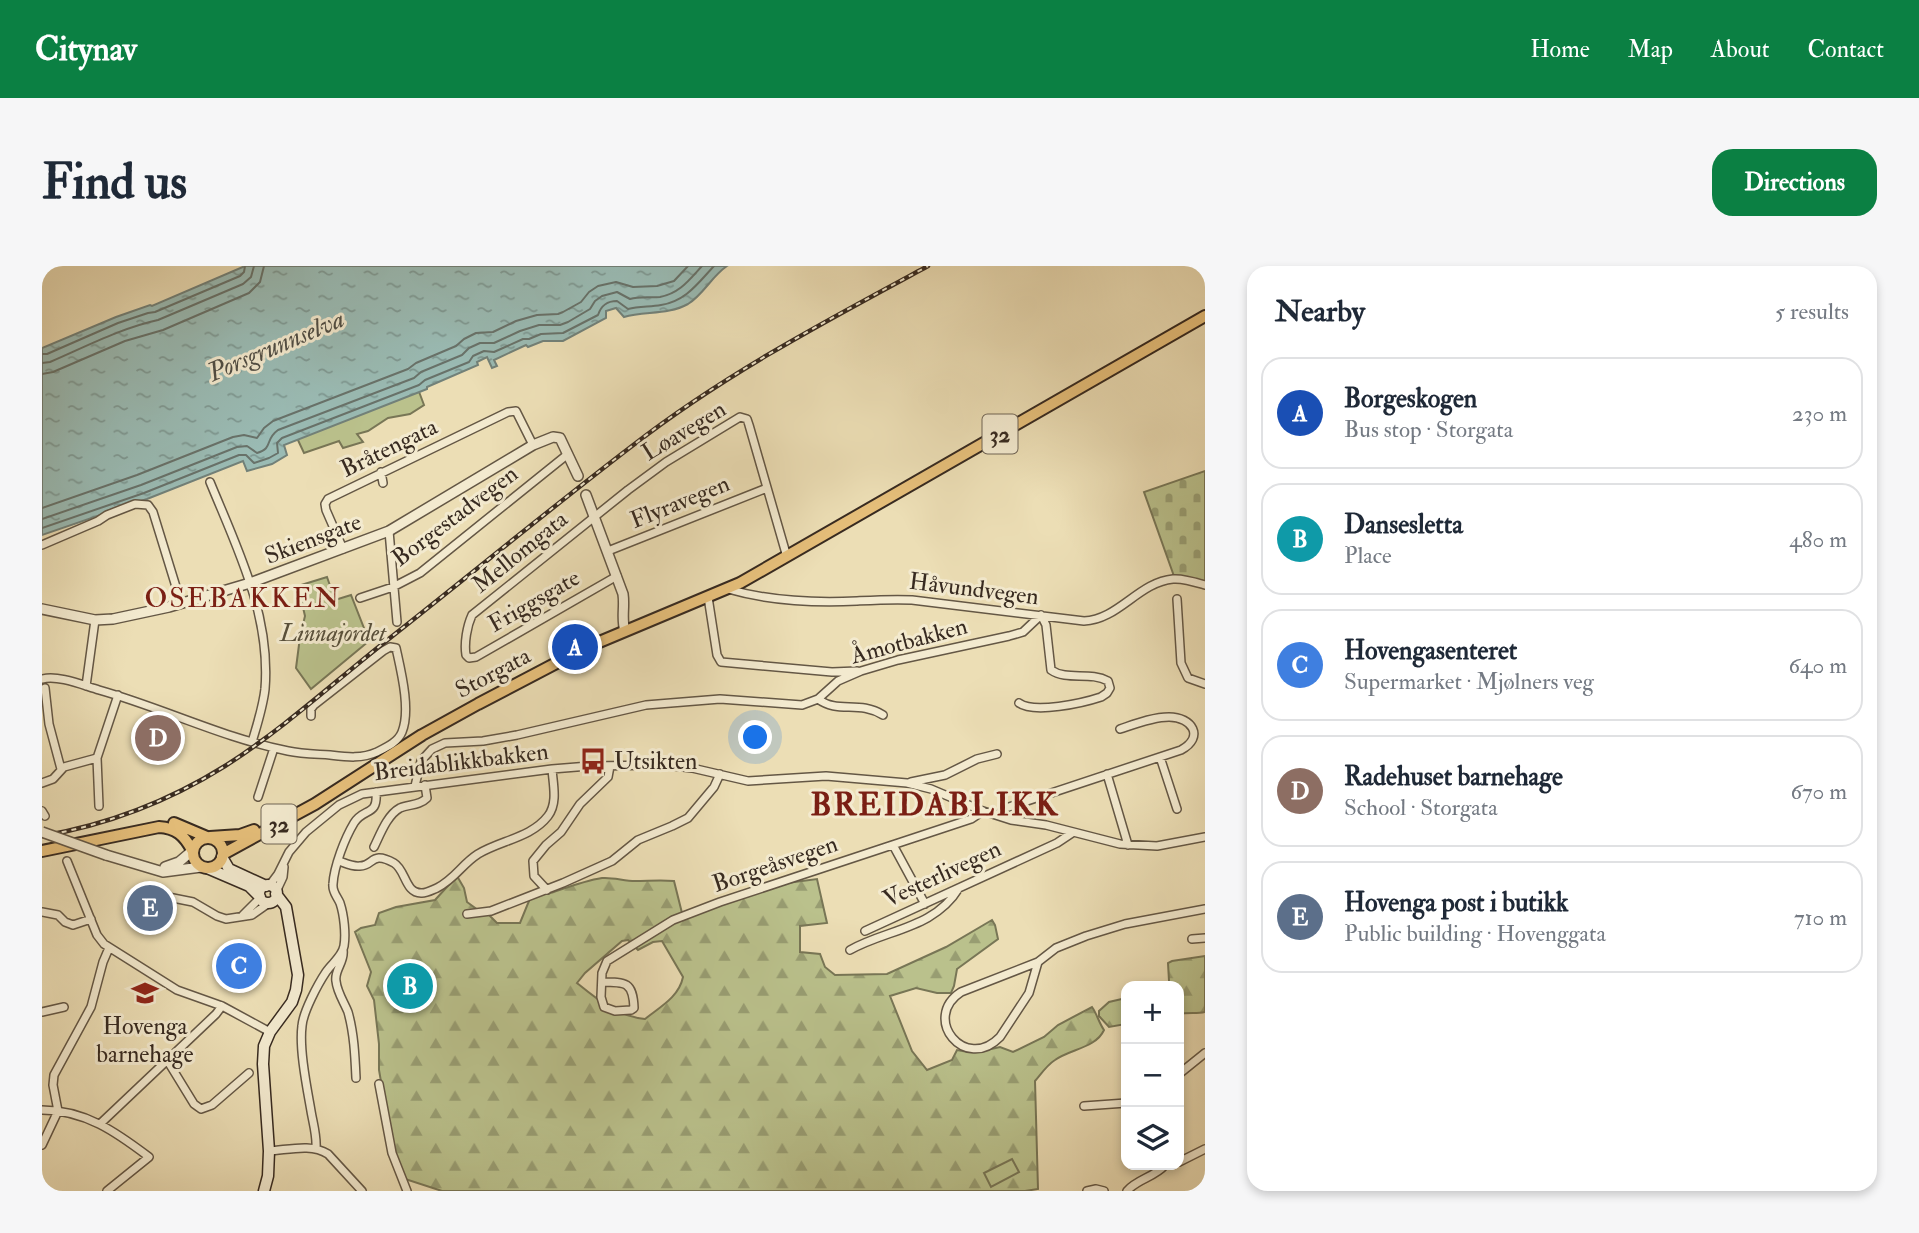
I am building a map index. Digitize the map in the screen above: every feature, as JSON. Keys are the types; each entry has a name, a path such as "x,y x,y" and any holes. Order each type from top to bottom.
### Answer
{"main road":[{"name":"32","path":"791,555 1205,316"},
{"name":"Storgata","path":"223,855 315,804 442,723 585,649 728,589 791,555"},
{"name":"Storgata","path":"208,837 246,834 332,792"},
{"name":"32","path":"107,837 161,821 177,824 208,837"},
{"name":"32","path":"42,851 151,828 168,828 180,833 192,850 194,860 204,868 217,865 223,855"},
{"path":"192,850 199,839 208,837 219,843 229,869 286,907 298,968 298,983 292,1002 270,1032 263,1054 269,1152 264,1191"},
{"path":"204,868 268,895"}],"street":[{"name":"Bråtengata","path":"343,549 325,504 328,499 508,412 516,411 533,445"},
{"name":"Løavegen","path":"594,515 666,462 740,417 747,419 766,488 791,555"},
{"name":"Skiensgate","path":"42,608 95,620 135,615 250,583 389,531 533,445 556,436 560,438 568,454"},
{"path":"568,454 578,476"},
{"name":"Borgestadvegen","path":"360,598 393,587 430,565 568,454"},
{"path":"381,472 383,483"},
{"path":"210,482 250,583 261,623 265,660 262,705 252,742"},
{"name":"Flyravegen","path":"608,551 766,488"},
{"path":"586,495 618,576 625,605 622,618 625,632"},
{"path":"42,545 107,514 135,504 148,505 153,512 181,603"},
{"name":"Mellomgata","path":"469,658 465,652 472,615 594,515"},
{"path":"389,531 397,622"},
{"name":"Friggsgate","path":"469,658 477,657 618,576"},
{"name":"Håvundvegen","path":"728,589 772,599 912,600 1090,621 1164,581 1175,579 1205,585"},
{"path":"708,597 717,655 721,662 832,672 861,671"},
{"path":"1177,599 1182,668 1188,678 1205,684"},
{"path":"1019,703 1025,707 1055,707 1101,697 1107,694 1110,688 1108,681 1100,677 1065,675 1051,670 1046,625 1041,615"},
{"name":"Åmotbakken","path":"415,786 421,761 432,749 445,743 483,741 517,735 646,705 720,699 802,705 818,699 838,681 861,671 898,660 1016,634 1030,627 1041,615"},
{"path":"86,686 95,620"},
{"path":"42,679 65,681 118,695 274,748 358,758 391,744 401,733 405,710 396,648 390,647 383,651 314,705 311,716"},
{"path":"45,688 49,724 61,769"},
{"path":"99,806 97,758 118,695"},
{"name":"Åmotbakken","path":"818,699 829,706 873,709 883,715"},
{"path":"997,815 1006,808 1181,750 1192,742 1194,732 1187,722 1171,717 1120,729"},
{"path":"258,797 274,748"},
{"path":"906,783 944,775 977,759 997,754"},
{"path":"1160,757 1177,809"},
{"path":"42,783 52,779 68,765 97,758"},
{"name":"Breidablikkbakken","path":"268,895 283,877 286,856 299,839 328,813 362,794 552,769 665,765 692,768 748,781 826,776 906,783 931,789 1011,820 1046,825 1107,842 1157,846 1205,837"},
{"path":"547,890 534,876 533,861 561,832 580,804 608,777 610,766"},
{"path":"339,862 363,866 374,858 380,858 398,866 408,885 420,894 448,882 474,856 524,835 546,819 554,803 552,769"},
{"path":"1107,774 1128,845"},
{"path":"467,914 491,911 605,865 638,840 688,818 714,787 720,775"},
{"path":"374,848 394,813 402,807 425,801 425,785"},
{"path":"356,1078 349,1015 335,978 343,960 344,935 341,906 332,887 355,822 375,807 376,792"},
{"name":"Borgeåsvegen","path":"602,982 607,961 673,920 731,898 971,819 983,811"},
{"path":"42,832 163,872 204,868"},
{"name":"Vesterlivegen","path":"865,931 1072,833"},
{"path":"893,845 925,904"},
{"path":"153,868 175,864 192,850"},
{"path":"67,861 100,940 109,948 177,990 222,1006 270,1032"},
{"path":"849,950 929,918 959,888"},
{"path":"153,894 193,902 221,918 243,916 268,895"},
{"path":"1038,962 1029,993 994,1043 976,1049 964,1047 954,1041 948,1032 946,1008 955,996 972,987 1038,962 1056,948 1086,936 1205,909"},
{"path":"42,912 58,915 73,925 91,919"},
{"path":"1192,939 1205,938"},
{"path":"42,1145 58,1111 54,1075 91,1007 109,948"},
{"path":"316,1148 306,1084 302,1024 326,971 343,949"},
{"path":"602,982 620,982 629,986 633,993 634,1008 615,1011 604,1007 601,997 602,982"},
{"path":"101,1123 222,1006"},
{"path":"42,1012 64,1007"},
{"path":"1184,1070 1205,1053"},
{"path":"167,1060 194,1104 201,1109 212,1105 249,1073"},
{"path":"379,1084 392,1153 407,1191"},
{"path":"1084,1106 1121,1103"},
{"path":"42,1110 69,1112 101,1123 149,1157 107,1191"},
{"path":"269,1152 316,1148 328,1154 362,1191"},
{"path":"1184,1160 1205,1149"},
{"path":"1127,1191 1134,1183 1161,1170"},
{"path":"348,1191 354,1184"},
{"path":"1087,1191 1104,1191"}],"green space":[{"path":"418,389 424,405 410,414 388,418 368,431 357,434 363,442 343,448 339,441 304,453 297,438"},
{"path":"1205,471 1205,585 1175,579 1144,492"},
{"name":"Linnajordet","path":"327,577 335,600 351,595 369,641 311,689 296,668 305,616 298,586"},
{"path":"457,876 464,888 467,902 478,910 484,910 497,923 520,923 531,896 541,891 548,894 602,878 674,881 682,913 787,883 817,879 827,923 800,926 800,952 820,954 825,967 835,975 887,974 946,947 992,920 995,925 998,939 957,969 951,993 916,988 890,996 912,1051 927,1070 952,1060 957,1050 978,1052 1000,1047 1013,1052 1044,1037 1058,1025 1092,1007 1104,1030 1095,1041 1052,1062 1035,1081 1038,1189 442,1191 402,1178 390,1134 379,1070 374,1000 367,986 371,972 355,932 375,925 379,913 435,900","holes":["628,940 638,950 653,942 662,941 683,977 673,996 645,1019 617,1011 577,983 622,941"]},
{"path":"1205,956 1205,1012 1184,1014 1184,981 1169,981 1168,963"},
{"path":"1121,999 1121,1025 1109,1027 1099,1016 1099,1011 1109,1002"},
{"path":"1012,1159 1019,1172 991,1187 984,1173"}],"water":[{"name":"Porsgrunnselva","path":"245,266 727,266 688,304 624,317 616,308 606,311 606,318 563,341 543,341 528,347 526,345 494,360 497,366 492,368 487,357 477,362 478,365 427,389 284,445 287,455 272,464 247,471 243,461 147,499 42,535 42,348 116,317 152,306"}],"railway":[{"path":"42,836 137,810 160,801 225,766 285,723 537,520 667,420 776,350 928,266"}],"place":[{"name":"Borgeskogen","path":"575,647"},
{"name":"Radehuset barnehage","path":"158,738"},
{"name":"Utsikten","path":"593,761"},
{"name":"Hovenga post i butikk","path":"150,908"},
{"name":"Hovengasenteret","path":"239,966"},
{"name":"Dansesletta","path":"410,986"},
{"name":"Hovenga barnehage","path":"145,993"}],"district":[{"name":"OSEBAKKEN","path":"243,598"},
{"name":"BREIDABLIKK","path":"935,805"}]}
